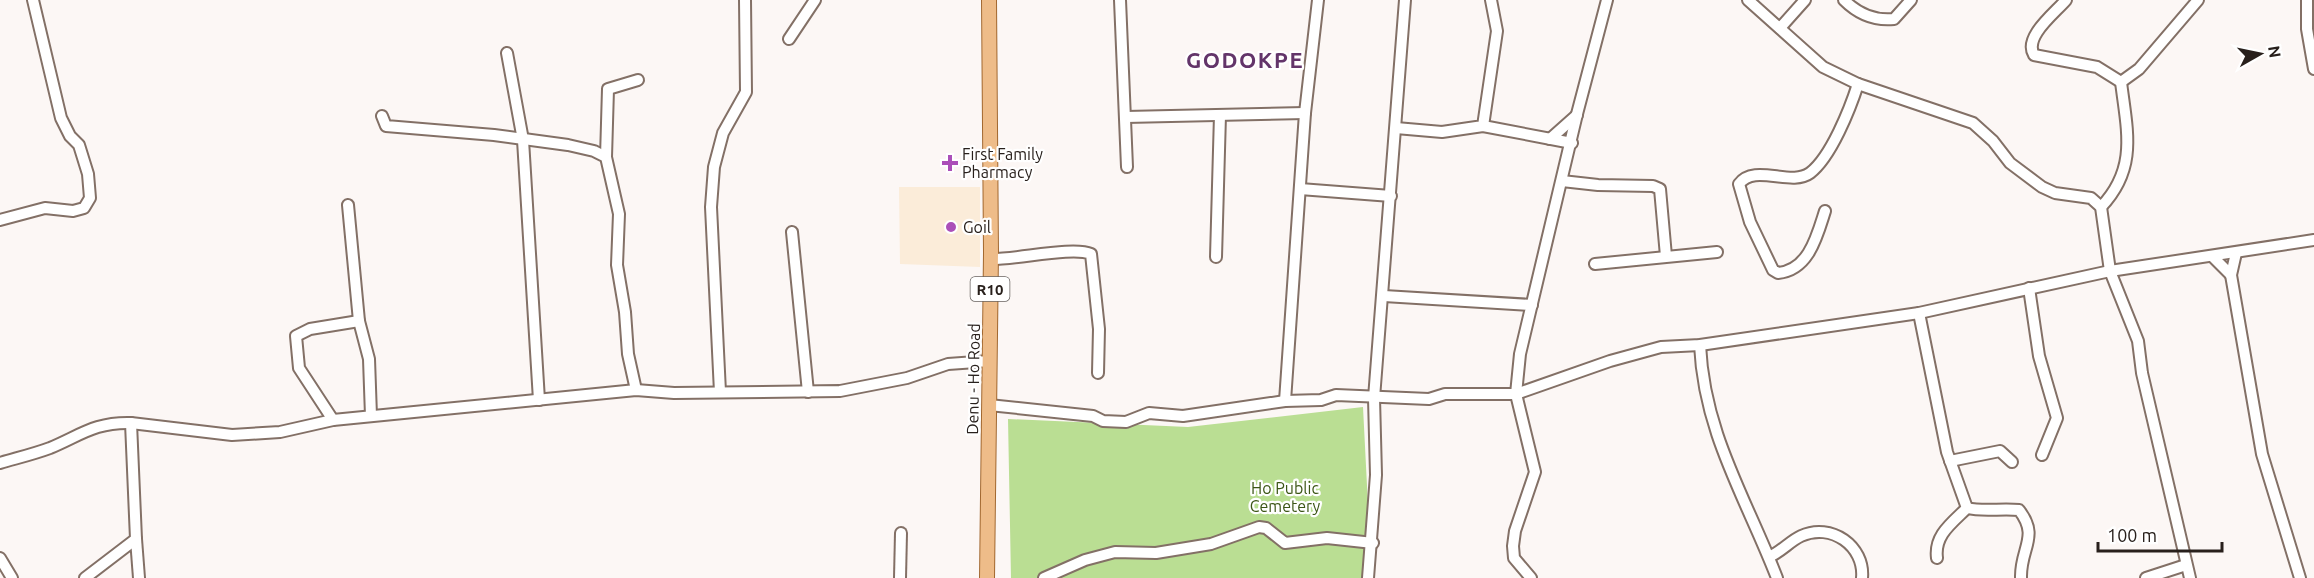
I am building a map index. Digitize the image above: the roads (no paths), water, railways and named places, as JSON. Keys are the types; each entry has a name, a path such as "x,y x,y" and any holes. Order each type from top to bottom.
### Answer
{"main road":[{"name":"Denu - Ho Road","path":"987,578 990,361 989,0"}],"street":[{"path":"0,220 45,208 73,211 84,208 90,198 90,184 79,145 70,136 61,118 33,0"},
{"path":"720,392 712,197 714,167 723,134 746,92 745,0"},
{"path":"789,39 815,0"},
{"path":"1120,0 1127,167"},
{"path":"1285,401 1305,113 1318,0"},
{"path":"1368,578 1373,543 1376,475 1374,398 1384,296 1405,0"},
{"path":"1484,126 1497,31 1491,0"},
{"path":"1531,578 1514,558 1513,546 1515,531 1535,472 1516,394 1520,354 1572,143 1577,114 1607,0"},
{"path":"1780,28 1805,0"},
{"path":"1845,0 1860,14 1883,20 1894,19 1911,0"},
{"path":"2066,0 2032,39 2030,48 2034,55 2097,67 2121,82"},
{"path":"2121,82 2139,69 2198,0"},
{"path":"2307,0 2314,69"},
{"path":"1753,2 1823,67 1858,84 1973,123 1994,141 2010,163 2042,188 2055,193 2091,198 2101,207 2110,271 2138,341 2142,374 2190,578"},
{"path":"507,52 524,140 539,400"},
{"path":"636,390 628,354 625,312 617,265 619,214 606,157 608,90 638,80"},
{"path":"2101,207 2121,183 2128,153 2121,82"},
{"path":"1826,211 1814,244 1798,267 1778,273 1773,270 1750,222 1739,184 1748,177 1796,178 1809,173 1831,146 1850,109 1858,84"},
{"path":"1126,117 1305,113"},
{"path":"1550,139 1577,114"},
{"path":"1216,257 1220,115"},
{"path":"382,116 386,126 495,135 586,148 606,157"},
{"path":"1396,128 1442,132 1484,126 1572,143"},
{"path":"1562,181 1598,185 1653,186 1660,189 1666,256"},
{"path":"1300,189 1391,196"},
{"path":"348,205 359,321 369,359 371,416"},
{"path":"792,232 808,392"},
{"path":"989,405 1093,416 1103,421 1126,422 1149,413 1184,416 1285,401 1304,402 1336,395 1429,399 1445,394 1516,394 1610,361 1662,347 1700,345 1919,313 2110,271 2314,240"},
{"path":"990,259 1009,260 1056,252 1091,254 1099,329 1098,373"},
{"path":"1595,264 1717,252"},
{"path":"2236,253 2231,274 2262,454 2300,578"},
{"path":"2212,256 2231,274"},
{"path":"2029,288 2039,357 2057,418 2042,455"},
{"path":"1384,296 1532,305"},
{"path":"1919,313 1950,461 1967,508"},
{"path":"333,420 299,368 296,336 310,329 359,321"},
{"path":"1700,345 1701,374 1715,434 1777,578"},
{"path":"0,463 31,455 77,433 111,423 131,423 232,435 280,432 333,420 636,390 808,392 870,387 948,364 990,361"},
{"path":"131,423 139,578"},
{"path":"1950,461 2000,451 2012,462"},
{"path":"1937,558 1935,545 1944,531 1967,508"},
{"path":"1967,508 1980,511 2005,508 2019,510 2027,521 2030,536 2024,550 2021,578"},
{"path":"1044,578 1085,560 1115,552 1156,553 1212,544 1259,528 1266,528 1285,543 1327,538 1373,543"},
{"path":"1769,557 1784,550 1801,536 1828,532 1844,538 1859,553 1863,568 1862,578"},
{"path":"900,578 902,533"},
{"path":"85,578 136,539"},
{"path":"0,558 12,578"},
{"path":"2146,578 2186,565"}],"place":[{"name":"First Family Pharmacy","path":"950,163"},
{"name":"Goil","path":"951,227"}],"district":[{"name":"GODOKPE","path":"1245,59"}],"park label":[{"name":"Ho Public Cemetery","path":"1285,497"}]}
